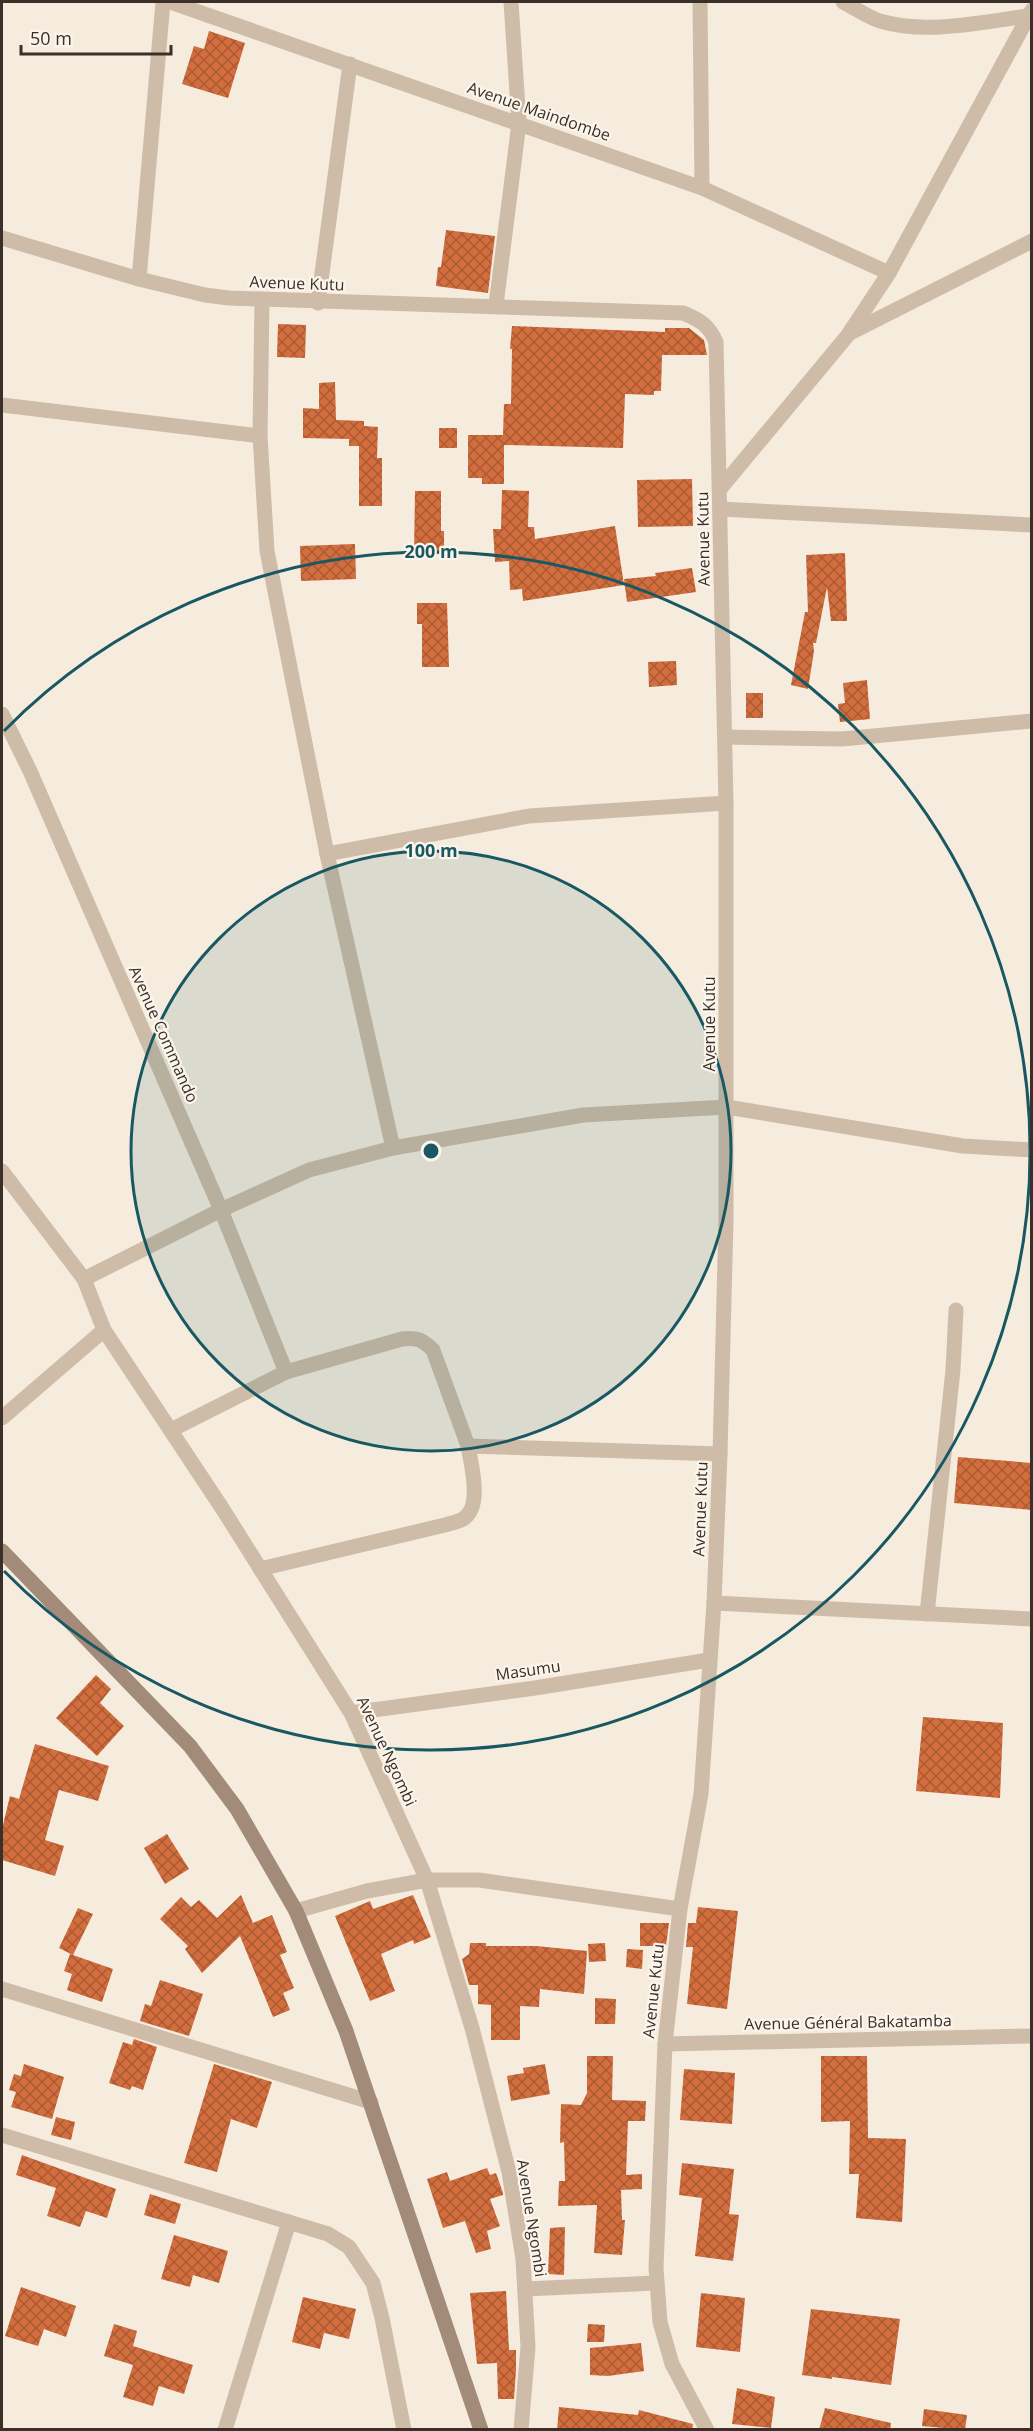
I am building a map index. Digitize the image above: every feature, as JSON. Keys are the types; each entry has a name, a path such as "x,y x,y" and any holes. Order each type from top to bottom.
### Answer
{"main road":[{"path":"2,1551 190,1746 237,1809 296,1911 346,2031 481,2430"}],"street":[{"path":"139,279 163,2"},
{"name":"Avenue Maindombe","path":"170,2 209,8 350,64 702,188 889,273"},
{"path":"496,305 519,123 511,2"},
{"path":"700,2 702,188"},
{"path":"843,2 878,20 907,27 932,27 1030,13"},
{"path":"720,489 848,334 889,273 1030,13"},
{"path":"318,303 350,64"},
{"name":"Avenue Kutu","path":"2,238 139,279 205,295 318,303 496,305 683,313 702,321 711,330 716,342 726,803 727,1107 720,1454 714,1603 700,1794 680,1908 665,2044 658,2180 656,2283 660,2322 672,2364 707,2430"},
{"path":"848,334 1032,241"},
{"path":"262,300 260,436 267,551 327,854 393,1148"},
{"path":"2,405 260,436"},
{"path":"720,509 1032,525"},
{"name":"Avenue Commando","path":"2,714 30,771 221,1210 286,1372"},
{"path":"725,737 842,739 1032,721"},
{"path":"327,854 529,816 726,803"},
{"path":"84,1279 221,1210 309,1170 393,1148 583,1115 727,1107 963,1146 1032,1150"},
{"name":"Avenue Ngombi","path":"2,1171 84,1279 104,1330 171,1430 351,1713 427,1880 472,2028 509,2172 523,2259 528,2347 521,2430"},
{"path":"2,1197 13,1186"},
{"path":"927,1614 953,1370 956,1310"},
{"path":"2,1418 104,1330"},
{"path":"171,1430 286,1372 402,1338 414,1337 433,1350 468,1446 475,1492 472,1509 465,1518 260,1569"},
{"path":"468,1446 720,1454"},
{"path":"714,1603 1032,1619"},
{"name":"Masumu","path":"351,1713 535,1688 710,1660"},
{"path":"296,1911 367,1891 427,1880 479,1880 680,1908"},
{"path":"2,1989 371,2102"},
{"name":"Avenue Général Bakatamba","path":"665,2044 1032,2037"},
{"path":"2,2135 328,2234 349,2247 373,2283 404,2430"},
{"path":"225,2430 289,2222"},
{"path":"525,2289 656,2283"}],"building":[{"path":"209,31 245,43 228,98 182,84 194,46 204,49"},
{"path":"446,230 495,236 488,293 436,286"},
{"path":"278,324 306,325 305,358 277,357"},
{"path":"512,326 665,332 665,328 689,328 704,340 707,355 662,355 661,391 654,391 654,395 625,394 623,448 504,445 504,484 482,484 482,478 468,478 468,435 503,435 504,404 511,404"},
{"path":"335,382 336,420 364,421 364,426 378,427 377,458 382,458 382,506 359,506 359,446 349,446 349,439 303,438 303,408 319,409 319,383"},
{"path":"439,428 457,428 457,448 439,448"},
{"path":"692,479 693,526 638,527 637,480"},
{"path":"502,490 529,491 528,527 534,527 535,539 615,526 624,585 523,601 522,589 510,590 509,561 495,562 493,529 501,529"},
{"path":"415,491 441,491 441,531 444,531 444,554 414,554"},
{"path":"355,544 356,579 301,581 300,546"},
{"path":"845,553 847,621 831,621 827,587 816,643 813,643 814,651 808,689 791,685 805,612 808,612 806,555"},
{"path":"692,568 696,592 627,602 624,579 656,576 655,573"},
{"path":"417,603 447,603 449,667 422,667 422,624 417,624"},
{"path":"676,661 677,685 649,687 648,662"},
{"path":"867,680 870,719 840,722 838,704 845,703 843,683"},
{"path":"746,693 763,693 763,718 746,718"},
{"path":"958,1457 1032,1463 1032,1510 954,1503"},
{"path":"96,1675 111,1689 100,1703 124,1726 97,1756 56,1718"},
{"path":"923,1717 1003,1723 1000,1798 916,1791"},
{"path":"35,1744 109,1766 98,1801 59,1790 45,1840 64,1846 55,1876 2,1860 2,1829 10,1796 19,1799"},
{"path":"167,1834 189,1869 165,1884 144,1848"},
{"path":"241,1895 253,1923 272,1915 287,1952 280,1955 294,1988 283,1993 290,2010 273,2017 240,1936 202,1973 185,1949 188,1946 160,1919 181,1897 191,1907 199,1900 217,1918"},
{"path":"413,1895 431,1937 414,1944 413,1940 381,1954 395,1991 370,2001 335,1916 370,1901 373,1909"},
{"path":"698,1907 738,1911 727,2009 687,2004 693,1947 686,1947 688,1923 696,1923"},
{"path":"78,1908 93,1914 73,1955 59,1948"},
{"path":"640,1923 669,1923 666,1946 640,1946"},
{"path":"470,1943 486,1943 486,1946 536,1946 587,1951 584,1994 540,1989 539,2007 520,2006 520,2040 491,2040 491,2005 478,2004 478,1985 469,1985 462,1959 469,1954"},
{"path":"605,1943 606,1961 589,1962 588,1944"},
{"path":"627,1949 643,1950 642,1969 626,1967"},
{"path":"70,1954 113,1969 102,2002 67,1990 72,1974 64,1971"},
{"path":"160,1980 203,1994 189,2036 140,2021 145,2004 151,2006"},
{"path":"595,1998 616,1999 615,2024 595,2024"},
{"path":"134,2039 157,2047 143,2090 132,2086 130,2090 109,2083 123,2042 132,2045"},
{"path":"587,2056 613,2056 612,2100 646,2101 645,2121 628,2121 626,2175 642,2174 642,2189 621,2190 622,2220 625,2220 622,2255 594,2253 597,2205 558,2206 559,2181 565,2181 564,2142 560,2143 561,2104 581,2105 587,2093"},
{"path":"821,2056 867,2056 868,2138 906,2139 902,2222 856,2218 859,2174 849,2174 850,2121 821,2122"},
{"path":"24,2064 64,2077 52,2119 11,2107 16,2092 9,2090 14,2074 21,2076"},
{"path":"214,2064 272,2082 257,2128 231,2119 217,2172 184,2163"},
{"path":"545,2064 550,2094 511,2101 507,2076 524,2073 523,2068"},
{"path":"684,2069 735,2073 732,2124 680,2120"},
{"path":"56,2117 75,2122 71,2140 51,2135"},
{"path":"22,2155 116,2189 107,2218 86,2211 80,2227 47,2216 56,2188 16,2175"},
{"path":"682,2163 734,2169 729,2214 739,2215 733,2261 695,2256 702,2198 679,2195"},
{"path":"487,2168 490,2175 496,2173 503,2193 503,2195 490,2199 500,2226 487,2231 491,2249 476,2253 465,2221 443,2228 427,2179 447,2172 450,2181"},
{"path":"150,2194 181,2204 175,2224 144,2215"},
{"path":"565,2227 564,2275 548,2274 550,2228"},
{"path":"174,2235 228,2251 219,2283 193,2275 190,2287 161,2279"},
{"path":"21,2287 76,2306 66,2337 44,2329 38,2346 5,2336"},
{"path":"506,2291 509,2350 516,2350 514,2399 498,2399 497,2363 477,2364 470,2293"},
{"path":"701,2293 745,2298 740,2352 696,2347"},
{"path":"303,2297 356,2309 349,2339 324,2333 320,2349 292,2342"},
{"path":"811,2309 900,2319 891,2385 802,2375"},
{"path":"114,2324 137,2331 133,2346 193,2365 184,2394 159,2386 153,2406 123,2397 133,2365 104,2356"},
{"path":"588,2324 605,2325 604,2342 587,2342"},
{"path":"641,2343 644,2371 608,2376 590,2375 590,2348"},
{"path":"737,2388 775,2397 771,2428 732,2424"},
{"path":"559,2407 638,2415 639,2410 693,2424 692,2430 557,2430"},
{"path":"825,2408 891,2423 890,2430 819,2430"},
{"path":"924,2409 967,2415 965,2430 922,2426"}]}
